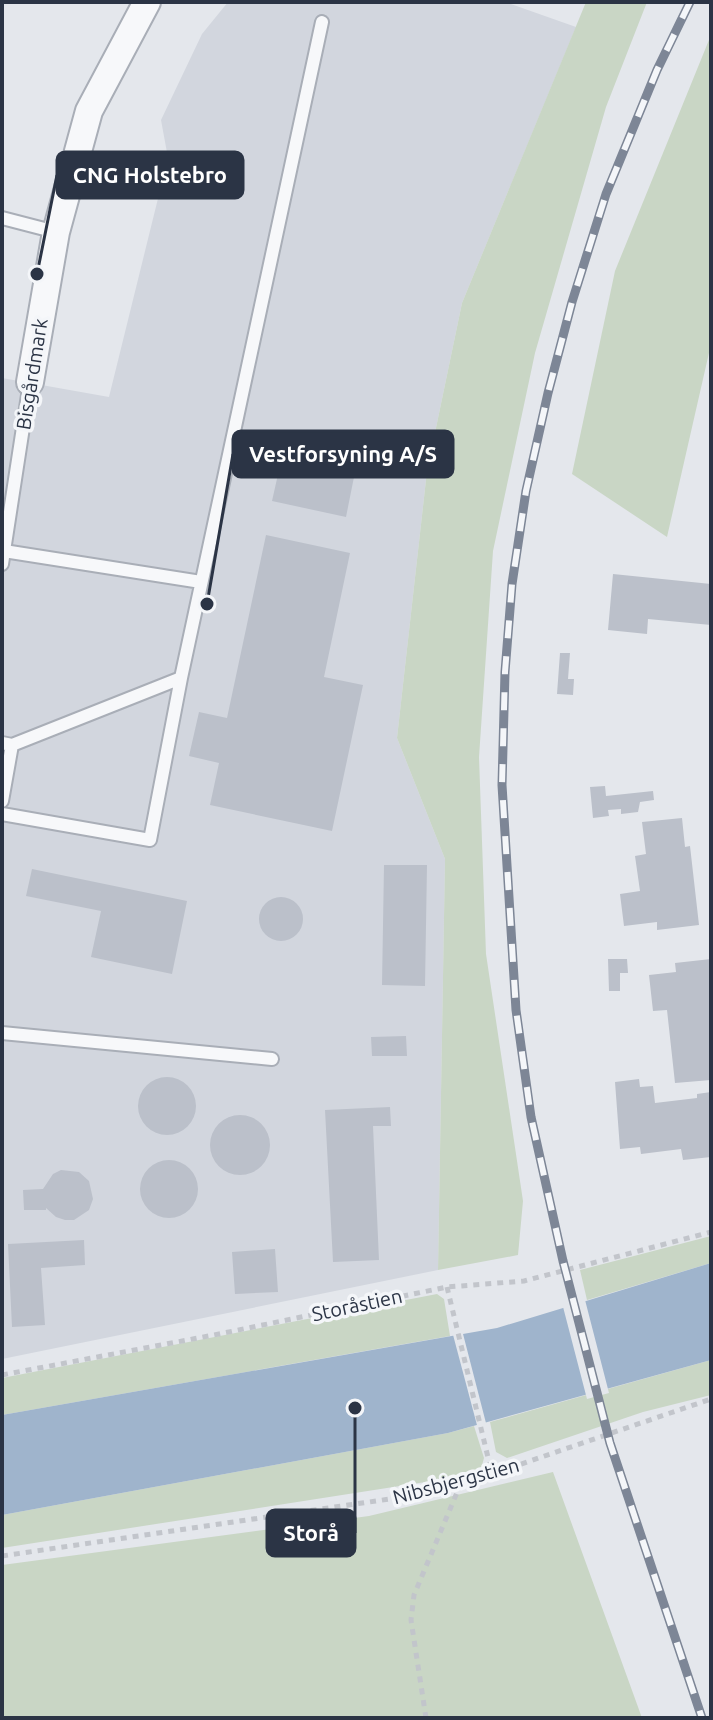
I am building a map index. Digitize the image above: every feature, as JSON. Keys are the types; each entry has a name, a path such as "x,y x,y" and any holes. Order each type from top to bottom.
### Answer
{"street":[{"name":"Bisgårdmark","path":"30,382 56,232 89,111 147,2"}],"lane":[{"path":"2,814 150,840 201,582 322,22"},
{"path":"2,218 56,232"},
{"name":"Bisgårdmark","path":"3,558 30,382"},
{"path":"3,558 201,582"},
{"path":"2,801 7,744 181,678"},
{"path":"2,1033 272,1059"}],"path":[{"name":"Storåstien","path":"2,1375 447,1287 524,1281 711,1232"},
{"path":"447,1287 492,1474"},
{"name":"Nibsbjergstien","path":"2,1556 403,1497 492,1474 711,1399"},
{"path":"426,1718 411,1620 414,1595 461,1482"}],"shaded area":[{"path":"228,2 505,2 576,27 462,303 427,471 397,738 445,859 438,1270 2,1359 2,378 109,397 168,158 161,120 202,34"}],"green space":[{"path":"586,2 647,2 606,107 535,353 493,551 479,757 486,954 523,1201 518,1255 438,1270 445,859 397,738 427,471 462,303"},
{"path":"711,35 711,344 667,537 572,474 615,271"},
{"path":"711,1236 711,1263 587,1300 580,1270"},
{"path":"437,1294 444,1299 450,1336 2,1415 2,1378"},
{"path":"711,1360 711,1395 643,1412 507,1458 496,1452 490,1422"},
{"path":"474,1426 484,1458 481,1469 451,1478 2,1548 2,1515"},
{"path":"553,1472 642,1718 2,1718 2,1565 369,1516"}],"water":[{"path":"711,1263 711,1360 448,1433 2,1515 2,1415 497,1328"}],"pier":[{"path":"584,1296 609,1393 587,1399 562,1303"},
{"path":"462,1330 487,1427 478,1429 452,1331"}],"building":[{"path":"283,452 356,467 346,517 272,501"},
{"path":"266,535 350,553 324,677 363,685 332,831 210,805 219,763 189,756 199,712 227,718"},
{"path":"613,574 711,584 711,625 648,619 647,634 608,630"},
{"path":"560,653 570,653 568,679 574,679 573,695 557,694"},
{"path":"605,786 606,796 653,791 654,800 640,802 638,812 621,814 621,809 608,810 609,816 593,818 590,787"},
{"path":"682,818 685,847 690,846 699,925 657,930 657,922 624,926 620,894 640,891 635,856 646,854 642,822"},
{"path":"384,865 427,865 425,986 382,985"},
{"path":"32,869 187,901 172,974 91,957 101,911 26,896"},
{"path":"281,897 297,903 303,919 297,935 281,941 265,935 259,919 265,903"},
{"path":"608,959 627,959 628,973 620,973 620,991 609,991"},
{"path":"711,959 711,1080 675,1083 667,1010 653,1011 649,975 676,972 675,963"},
{"path":"406,1036 407,1056 372,1056 371,1037"},
{"path":"167,1077 188,1085 196,1106 188,1127 167,1135 146,1127 138,1106 146,1085"},
{"path":"639,1079 640,1087 653,1086 655,1103 697,1098 697,1094 711,1092 711,1157 683,1160 681,1149 641,1154 640,1147 620,1149 615,1082"},
{"path":"390,1107 391,1126 373,1126 379,1260 333,1262 325,1110"},
{"path":"240,1115 252,1117 261,1124 268,1133 268,1157 261,1166 252,1173 240,1175 228,1173 219,1166 212,1157 210,1145 212,1133 219,1124 228,1117"},
{"path":"169,1160 190,1168 198,1189 190,1210 169,1218 148,1210 140,1189 148,1168"},
{"path":"61,1170 79,1172 89,1181 93,1199 89,1210 74,1220 65,1220 46,1208 24,1210 23,1190 43,1189 53,1174"},
{"path":"84,1240 85,1265 41,1268 45,1325 12,1327 8,1244"},
{"path":"275,1249 278,1292 235,1294 232,1252"}],"railway":[{"path":"690,2 657,70 606,194 572,302 548,393 526,491 512,584 505,672 502,785 516,1010 531,1117 563,1261 610,1443 702,1718"}],"place":[{"name":"CNG Holstebro","path":"37,274"},
{"name":"Vestforsyning A/S","path":"207,604"},
{"name":"Storå","path":"355,1408"}]}
